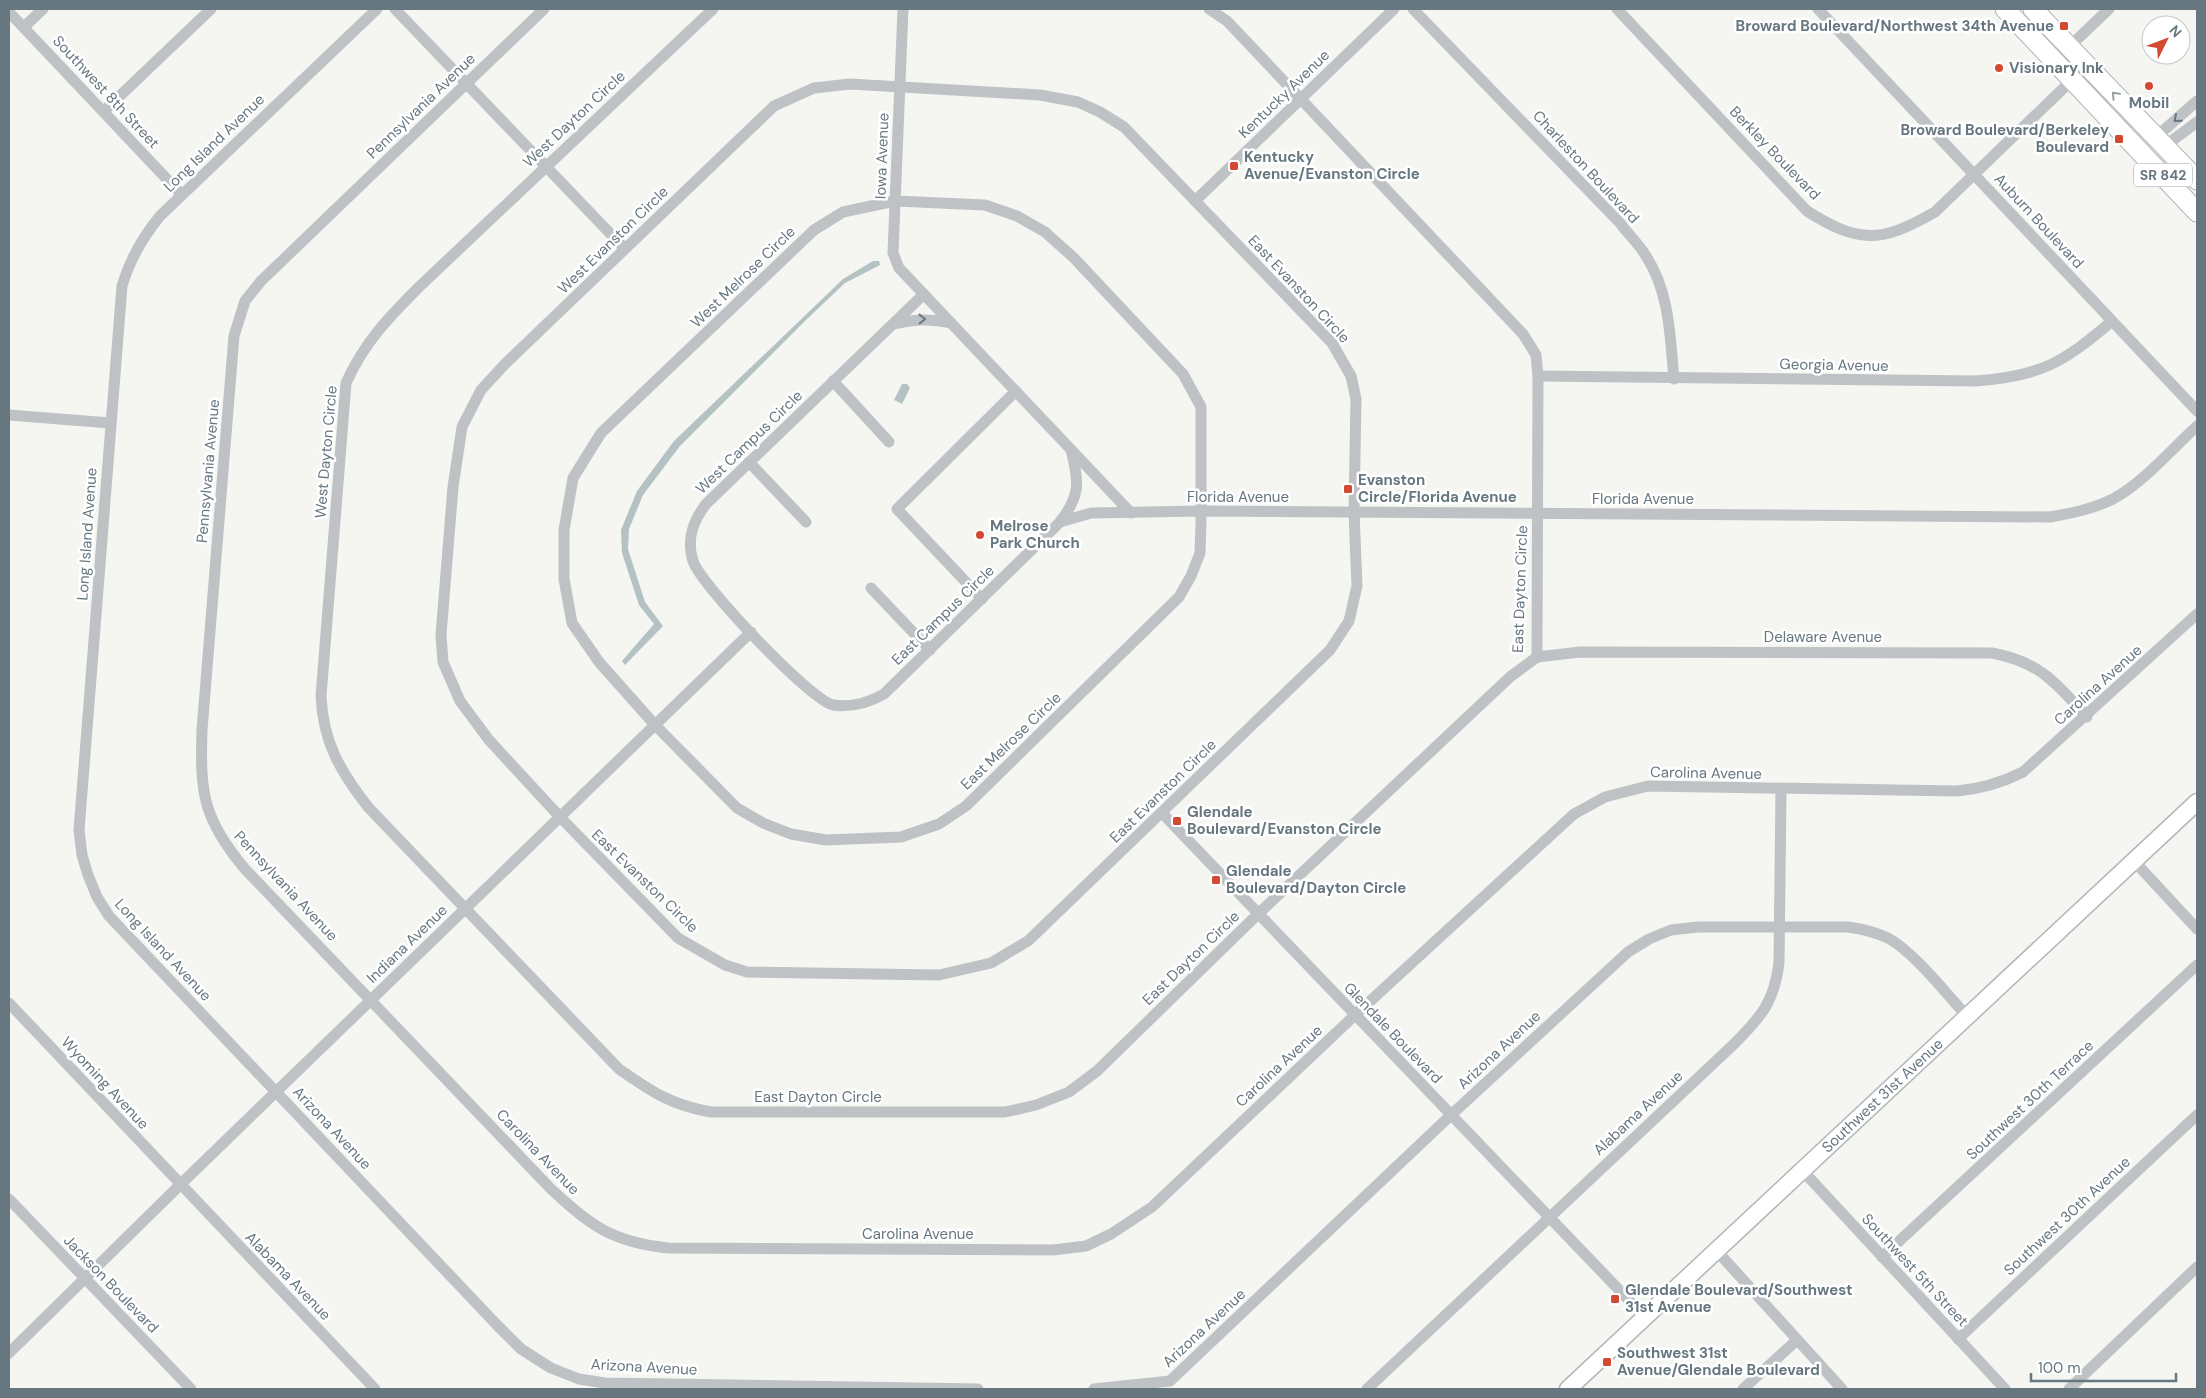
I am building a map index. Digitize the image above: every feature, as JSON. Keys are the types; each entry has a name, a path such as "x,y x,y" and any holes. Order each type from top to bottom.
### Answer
{"main road":[{"name":"SR 842","path":"2005,9 2128,139 2190,197 2197,212"},
{"name":"SR 842","path":"2032,9 2197,180"},
{"path":"2128,139 2144,144 2160,141"},
{"name":"Southwest 31st Avenue","path":"1568,1389 2197,802"}],"street":[{"path":"24,27 43,9"},
{"path":"104,111 211,9"},
{"name":"Long Island Avenue","path":"276,1091 109,916 97,898 82,855 79,830 122,286 130,261 142,238 181,194 377,9"},
{"path":"395,9 625,249"},
{"name":"Pennsylvania Avenue","path":"371,999 229,850 217,832 207,808 202,783 202,730 234,336 246,301 261,280 544,9"},
{"name":"West Dayton Circle","path":"465,908 368,807 350,784 338,764 322,720 321,696 346,383 358,357 383,323 712,9"},
{"name":"Iowa Avenue","path":"903,9 893,253 899,268 924,294"},
{"path":"1209,9 1227,21 1300,100"},
{"name":"Kentucky Avenue","path":"1195,200 1394,9"},
{"name":"Charleston Boulevard","path":"1413,9 1620,223 1646,256 1659,280 1668,314 1674,378"},
{"name":"Berkley Boulevard","path":"1617,9 1807,211 1828,224 1850,234 1870,237 1892,233 1912,226 1935,212 2072,80"},
{"name":"Auburn Boulevard","path":"1818,9 2197,410"},
{"path":"2069,47 2109,9"},
{"name":"Southwest 8th Street","path":"9,12 181,194"},
{"name":"West Evanston Circle","path":"560,817 473,721 460,700 443,662 441,635 453,487 462,426 481,390 625,249 774,106 814,88 850,84 1040,95 1078,102 1100,112 1124,127 1195,200"},
{"name":"East Dayton Circle","path":"465,908 619,1069 665,1100 687,1108 711,1112 1005,1112 1036,1105 1069,1092 1097,1071 1258,914 1502,684 1537,657 1538,376 1536,355 1523,334 1300,100"},
{"path":"2160,141 2197,101"},
{"path":"2160,141 2197,122"},
{"name":"East Evanston Circle","path":"560,817 678,938 725,965 747,972 940,975 991,963 1028,941 1330,650 1349,621 1356,586 1354,512 1356,400 1351,376 1344,360 1332,343 1195,200"},
{"name":"West Melrose Circle","path":"655,725 599,662 572,623 564,579 564,530 573,478 601,433 814,230 843,212 895,201 985,205 1017,216 1045,232 1074,258 1183,374 1192,388"},
{"name":"East Campus Circle","path":"751,632 815,696 832,704 852,706 868,703 884,694 930,650 1060,522 1072,506 1077,492 1077,474 1071,450 924,294"},
{"name":"West Campus Circle","path":"751,632 701,577 693,562 690,546 692,526 697,515 748,462 924,294"},
{"path":"892,324 915,319 951,322"},
{"name":"Georgia Avenue","path":"1538,376 1976,381 2012,378 2057,363 2082,346 2112,321"},
{"path":"833,381 889,442"},
{"name":"East Melrose Circle","path":"655,725 737,808 763,823 791,834 826,840 901,837 939,824 966,806 1179,596 1191,576 1200,553 1201,511 1201,407 1192,388"},
{"path":"982,599 897,509 1016,391"},
{"path":"9,415 110,423"},
{"name":"Florida Avenue","path":"1060,522 1091,513 1201,511 2050,517 2085,510 2113,498 2132,485 2197,426"},
{"path":"1071,450 1131,513"},
{"path":"748,462 806,522"},
{"path":"871,588 930,650"},
{"name":"Carolina Avenue","path":"371,999 551,1189 580,1216 602,1231 622,1240 668,1248 1053,1250 1086,1246 1111,1234 1152,1207 1355,1015 1574,814 1605,797 1648,786 1781,790 1979,789 2000,784 2023,772 2087,717 2197,614"},
{"name":"Indiana Avenue","path":"9,1353 180,1184 751,632"},
{"name":"Delaware Avenue","path":"1537,657 1580,652 1992,653 2015,657 2036,667 2055,682 2087,717"},
{"name":"Alabama Avenue","path":"1367,1389 1754,1024 1766,1007 1776,986 1779,963 1781,790"},
{"name":"Glendale Boulevard","path":"1162,813 1645,1317"},
{"path":"2134,861 2197,929"},
{"name":"Arizona Avenue","path":"1094,1389 1170,1381 1451,1115 1628,952 1649,939 1671,930 1698,927 1848,927 1870,930 1890,939 1911,956 1968,1017"},
{"name":"Southwest 30th Terrace","path":"1882,1257 2197,965"},
{"name":"Wyoming Avenue","path":"9,1003 180,1184"},
{"name":"Arizona Avenue","path":"276,1091 521,1348 551,1368 579,1378 630,1384 978,1389"},
{"name":"Southwest 30th Avenue","path":"1958,1339 2197,1114"},
{"name":"Southwest 5th Street","path":"1803,1171 2005,1389"},
{"name":"Alabama Avenue","path":"180,1184 375,1389"},
{"name":"Jackson Boulevard","path":"9,1199 191,1389"},
{"path":"1716,1250 1842,1389"},
{"path":"2069,1389 2197,1267"},
{"path":"1743,1389 1797,1340"},
{"path":"1170,1381 1178,1389"}],"shaded area":[{"path":"873,261 879,261 880,265 845,283 806,320 680,446 643,495 629,529 628,549 645,602 663,626 625,665 622,661 654,624 639,605 622,553 621,530 637,491 674,441 843,279"},
{"path":"902,384 907,384 910,388 902,404 894,400"}],"place":[{"name":"Broward Boulevard/Northwest 34th Avenue","path":"2064,26"},
{"name":"Visionary Ink","path":"1999,68"},
{"name":"Mobil","path":"2149,86"},
{"name":"Broward Boulevard/Berkeley Boulevard","path":"2119,139"},
{"name":"Kentucky Avenue/Evanston Circle","path":"1234,166"},
{"name":"Evanston Circle/Florida Avenue","path":"1348,489"},
{"name":"Melrose Park Church","path":"980,535"},
{"name":"Glendale Boulevard/Evanston Circle","path":"1177,821"},
{"name":"Glendale Boulevard/Dayton Circle","path":"1216,880"},
{"name":"Glendale Boulevard/Southwest 31st Avenue","path":"1615,1299"},
{"name":"Southwest 31st Avenue/Glendale Boulevard","path":"1607,1362"}]}
